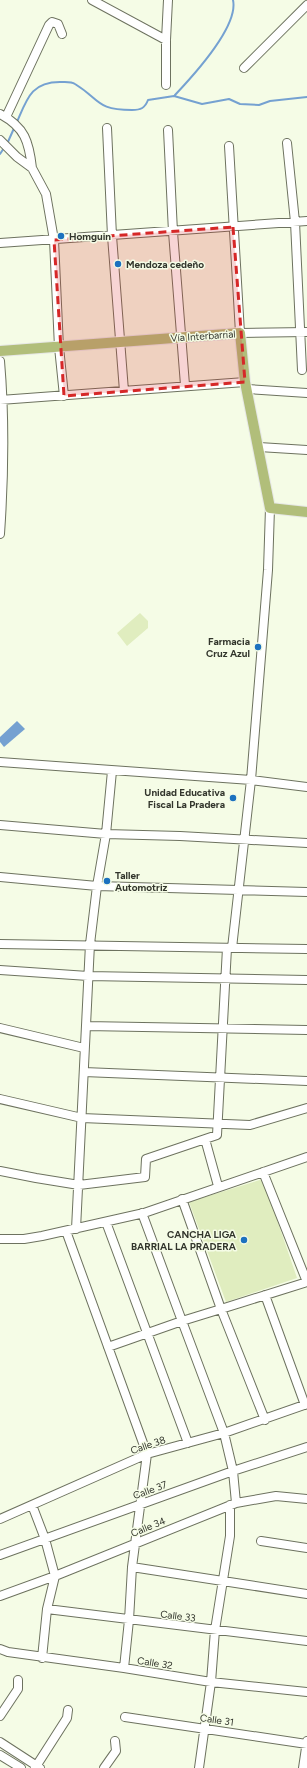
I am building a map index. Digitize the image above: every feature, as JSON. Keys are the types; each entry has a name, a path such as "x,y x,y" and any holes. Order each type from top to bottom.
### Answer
{"main road":[{"name":"Vía Interbarrial","path":"0,351 240,333 246,385 270,508"},
{"path":"270,508 307,512"}],"street":[{"path":"92,0 166,40"},
{"path":"166,85 168,0"},
{"path":"244,68 307,5"},
{"path":"62,34 58,24 52,22 49,25 3,116 14,122 21,129 27,141 32,168 46,194 54,240 58,347 64,396"},
{"path":"107,128 112,236 124,391"},
{"path":"168,130 180,338 185,385"},
{"path":"0,140 12,153 32,168"},
{"path":"287,143 304,332 302,370"},
{"path":"229,146 240,333 304,332"},
{"path":"0,243 307,222"},
{"path":"0,361 3,490 0,534"},
{"path":"2,400 185,385 246,385 307,394"},
{"path":"259,447 307,450"},
{"path":"0,1171 79,1185 145,1177 146,1159 217,1135 225,978 239,889 251,780 268,570 270,508"},
{"path":"0,762 251,780 307,787"},
{"path":"76,1229 90,944 97,886 106,834 112,771"},
{"path":"0,825 106,834 245,839 307,843"},
{"path":"0,877 97,886 307,892"},
{"path":"0,944 90,944 307,949"},
{"path":"0,970 88,976 307,980"},
{"path":"86,1026 307,1030"},
{"path":"0,1028 84,1048"},
{"path":"84,1072 307,1081"},
{"path":"0,1099 82,1118 250,1125 307,1108"},
{"path":"205,1139 218,1186"},
{"path":"0,1239 24,1239 76,1229 142,1213 218,1186 306,1159"},
{"path":"108,1347 182,1321 307,1282 263,1172"},
{"path":"182,1199 221,1309 265,1420"},
{"path":"142,1213 224,1433 234,1471 230,1536 215,1630 211,1682 199,1768"},
{"path":"106,1222 188,1443"},
{"path":"66,1231 147,1454 132,1567 124,1668"},
{"path":"265,1295 306,1404"},
{"name":"Calle 38","path":"0,1519 147,1454 224,1433 265,1420 306,1404"},
{"name":"Calle 37","path":"0,1555 234,1471 307,1447"},
{"name":"Calle 34","path":"0,1596 55,1576 233,1504 276,1496 307,1499"},
{"path":"32,1505 45,1538 55,1576 47,1610 42,1658"},
{"path":"261,1541 307,1548"},
{"path":"132,1567 307,1594"},
{"name":"Calle 33","path":"47,1610 307,1641"},
{"name":"Calle 32","path":"0,1649 8,1652 42,1658 124,1668 211,1682 307,1692"},
{"path":"0,1716 18,1689 18,1680"},
{"path":"0,1742 37,1767 68,1718 68,1710"},
{"name":"Calle 31","path":"125,1717 307,1743"},
{"path":"104,1768 116,1751 115,1741"},
{"path":"303,1768 307,1743"},
{"path":"0,1755 21,1768"}],"highlighted area":[{"path":"233,227 245,382 64,396 54,240"}],"green space":[{"path":"140,613 148,621 148,628 127,646 117,633"},
{"name":"CANCHA LIGA BARRIAL LA PRADERA","path":"263,1179 297,1278 226,1302 189,1202"}],"water":[{"path":"17,721 25,729 4,747 0,742 0,737"}],"waterway":[{"path":"175,95 213,51 222,37 229,24 233,11 233,0"},
{"path":"17,122 31,93 42,85 50,83 73,83 105,106 120,110 138,110 144,107 148,100 174,96 202,104 229,99 240,104 259,105 270,101 307,97"},
{"path":"7,144 15,126"},
{"path":"0,154 4,148"}],"place":[{"name":"Homguin","path":"61,236"},
{"name":"Mendoza cedeño","path":"118,264"},
{"name":"Farmacia Cruz Azul","path":"258,647"},
{"name":"Unidad Educativa Fiscal La Pradera","path":"233,798"},
{"name":"Taller Automotriz","path":"107,881"},
{"name":"CANCHA LIGA BARRIAL LA PRADERA","path":"244,1240"}]}
